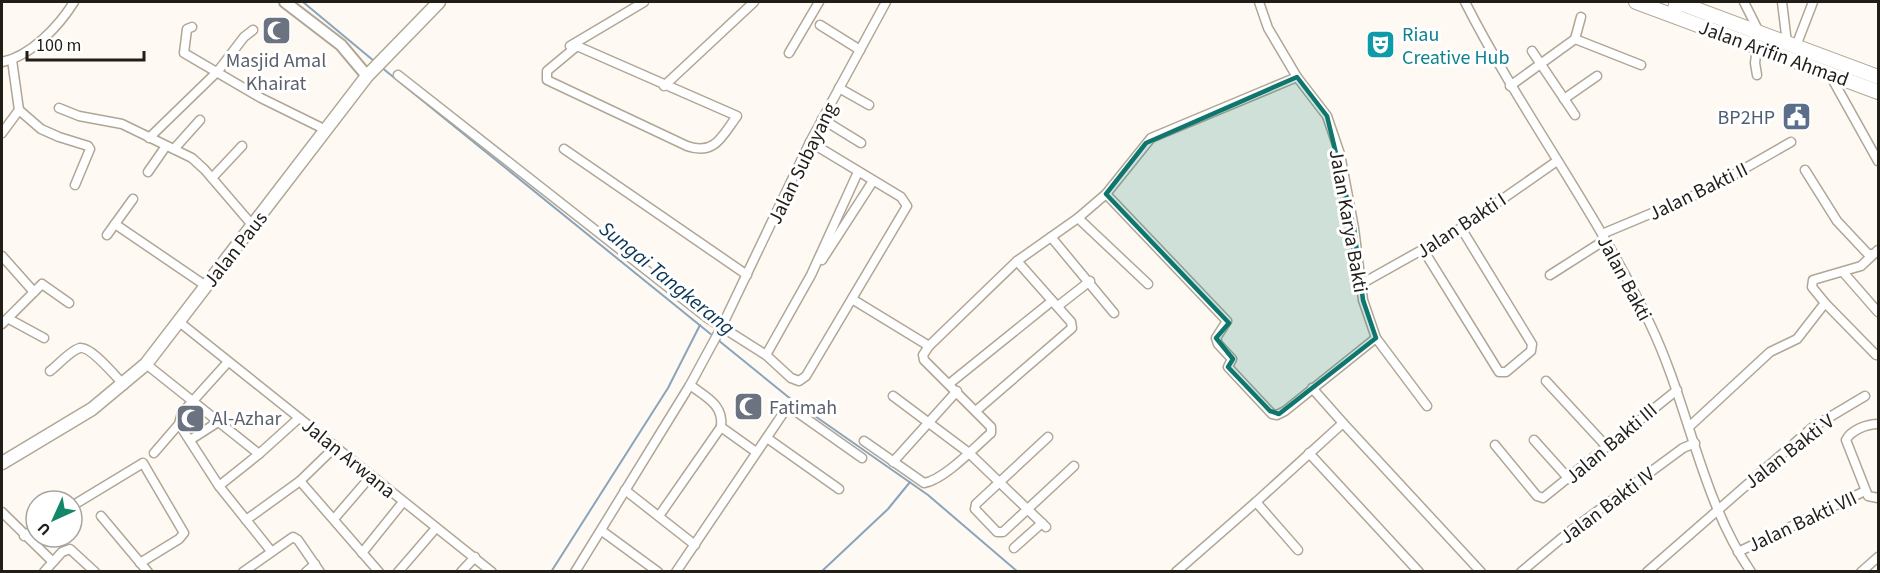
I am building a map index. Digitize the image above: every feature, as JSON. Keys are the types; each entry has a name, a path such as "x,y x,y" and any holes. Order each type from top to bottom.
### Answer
{"main road":[{"name":"Jalan Paus","path":"2,463 92,410 146,364 382,57 440,2"},
{"name":"Jalan Arifin Ahmad","path":"1636,2 1675,8 1759,32 1878,77"},
{"name":"Jalan Arifin Ahmad","path":"1675,8 1757,47 1878,92"}],"street":[{"path":"2,62 12,60 50,31 74,2"},
{"path":"285,2 341,45 369,74"},
{"path":"543,67 576,43 644,2"},
{"path":"664,86 751,2"},
{"path":"789,53 819,2"},
{"name":"Jalan Subayang","path":"690,385 747,275 810,142 886,2"},
{"name":"Jalan Karya Bakti","path":"1259,2 1268,28 1297,77 1327,116 1340,154 1354,228 1361,284 1366,309 1376,338 1427,406"},
{"name":"Jalan Bakti","path":"1465,2 1510,86 1604,237 1653,330 1690,426 1718,512 1751,572"},
{"path":"1744,2 1759,32"},
{"path":"1782,2 1791,45"},
{"path":"1791,45 1813,2"},
{"path":"1510,86 1575,39 1581,17"},
{"path":"820,25 860,50"},
{"path":"192,27 187,29 184,53 261,98 326,130"},
{"path":"149,138 218,71 244,37 253,30"},
{"path":"1575,39 1641,65"},
{"path":"577,46 664,86 737,116 714,144 699,150 549,82 545,76 547,71 577,46"},
{"path":"1757,47 1757,75"},
{"path":"1532,51 1575,115"},
{"path":"12,60 19,110 41,129 88,146 90,149 75,185"},
{"path":"1829,74 1878,161"},
{"path":"398,75 720,329 766,355 791,378 799,381 803,380 907,210 904,198 810,142"},
{"path":"1564,99 1597,76"},
{"path":"864,441 921,481 927,482 969,453 992,432 990,425 924,360 923,355 929,346 1017,261 1078,218 1106,194 1151,138 1297,77"},
{"path":"839,88 870,105"},
{"path":"59,108 130,128 200,164 253,226"},
{"path":"2,133 19,110"},
{"path":"148,172 170,147 200,120"},
{"path":"822,120 861,143"},
{"name":"Jalan Bakti II","path":"1550,275 1604,237 1707,190 1791,142"},
{"path":"212,178 242,146"},
{"path":"564,149 747,275"},
{"name":"Jalan Bakti I","path":"1361,284 1424,251 1461,228 1557,161"},
{"path":"1805,170 1838,221 1868,254 1875,252"},
{"path":"811,275 858,172"},
{"path":"766,355 811,275 873,181"},
{"path":"1106,194 1226,320 1227,325 1216,338 1218,344 1232,359 1228,367 1275,415 1282,413 1376,338"},
{"path":"107,235 133,199"},
{"path":"1078,218 1148,284"},
{"path":"116,224 206,286"},
{"path":"1424,251 1499,372 1506,372 1531,351 1532,344 1461,228"},
{"path":"1051,237 1090,281 1114,313"},
{"path":"1875,252 1861,266 1823,276 1812,282 1813,288 1825,303 1876,355"},
{"path":"2,256 33,292"},
{"path":"977,410 1071,331 1071,322 1017,261"},
{"path":"1843,272 1878,312"},
{"path":"949,384 1055,304 1090,281"},
{"path":"44,338 5,321 44,284 69,303"},
{"path":"852,298 929,346"},
{"path":"1690,426 1770,352 1797,339 1825,303"},
{"name":"Jalan Arwana","path":"178,321 492,572"},
{"path":"50,371 77,349 84,348 92,352 124,385"},
{"path":"154,453 179,424 182,413 228,362"},
{"path":"146,364 259,454"},
{"path":"1546,381 1607,447"},
{"path":"578,570 690,385 718,407 722,414 721,427 659,516"},
{"path":"1312,388 1481,572"},
{"name":"Jalan Bakti III","path":"1495,445 1537,496 1545,497 1677,390"},
{"path":"893,462 957,391"},
{"path":"893,396 969,453 1044,525 1014,548"},
{"name":"Jalan Bakti V","path":"1647,572 1718,512 1724,502 1813,427 1865,396"},
{"path":"676,572 767,438 782,412 790,408 862,458"},
{"path":"219,486 299,418"},
{"path":"190,440 218,422"},
{"path":"1176,572 1343,423"},
{"path":"179,424 219,486 271,551"},
{"path":"1878,424 1866,426 1846,438 1865,491 1870,498 1878,498"},
{"path":"721,427 756,452"},
{"path":"1048,437 974,507 996,532 1003,532 1074,466"},
{"path":"767,438 839,489"},
{"path":"1534,440 1569,478"},
{"name":"Jalan Bakti IV","path":"1521,572 1569,532 1683,448 1695,443"},
{"path":"246,520 300,481 335,447"},
{"path":"1309,453 1419,572"},
{"path":"84,499 143,463 184,533 179,539 140,562"},
{"path":"334,519 371,476"},
{"path":"300,481 379,572"},
{"path":"625,490 695,545"},
{"name":"Jalan Bakti VII","path":"1738,552 1865,491"},
{"path":"362,553 404,502"},
{"path":"1256,502 1298,550"},
{"path":"2,512 24,536"},
{"path":"100,516 148,572"},
{"path":"398,572 436,528"},
{"path":"602,531 658,572"},
{"path":"243,572 293,537 298,540 318,568 306,572"},
{"path":"38,549 52,562"},
{"path":"44,572 64,551 70,549 95,572"},
{"path":"461,572 475,557"},
{"path":"1861,572 1878,557"}],"highlighted area":[{"path":"1297,77 1327,116 1354,228 1363,300 1376,338 1279,414 1270,411 1228,367 1233,359 1216,338 1229,323 1106,194 1146,143"}],"waterway":[{"name":"Sungai Tangkerang","path":"303,2 374,61"},
{"name":"Sungai Tangkerang","path":"381,67 792,400 928,495 1018,572"},
{"path":"551,572 668,388 700,325"},
{"path":"821,572 888,509 910,482"}],"place":[{"name":"Masjid Amal Khairat","path":"276,30"},
{"name":"Riau Creative Hub","path":"1381,45"},
{"name":"BP2HP","path":"1796,117"},
{"name":"Fatimah","path":"748,407"},
{"name":"Al-Azhar","path":"191,418"}]}
